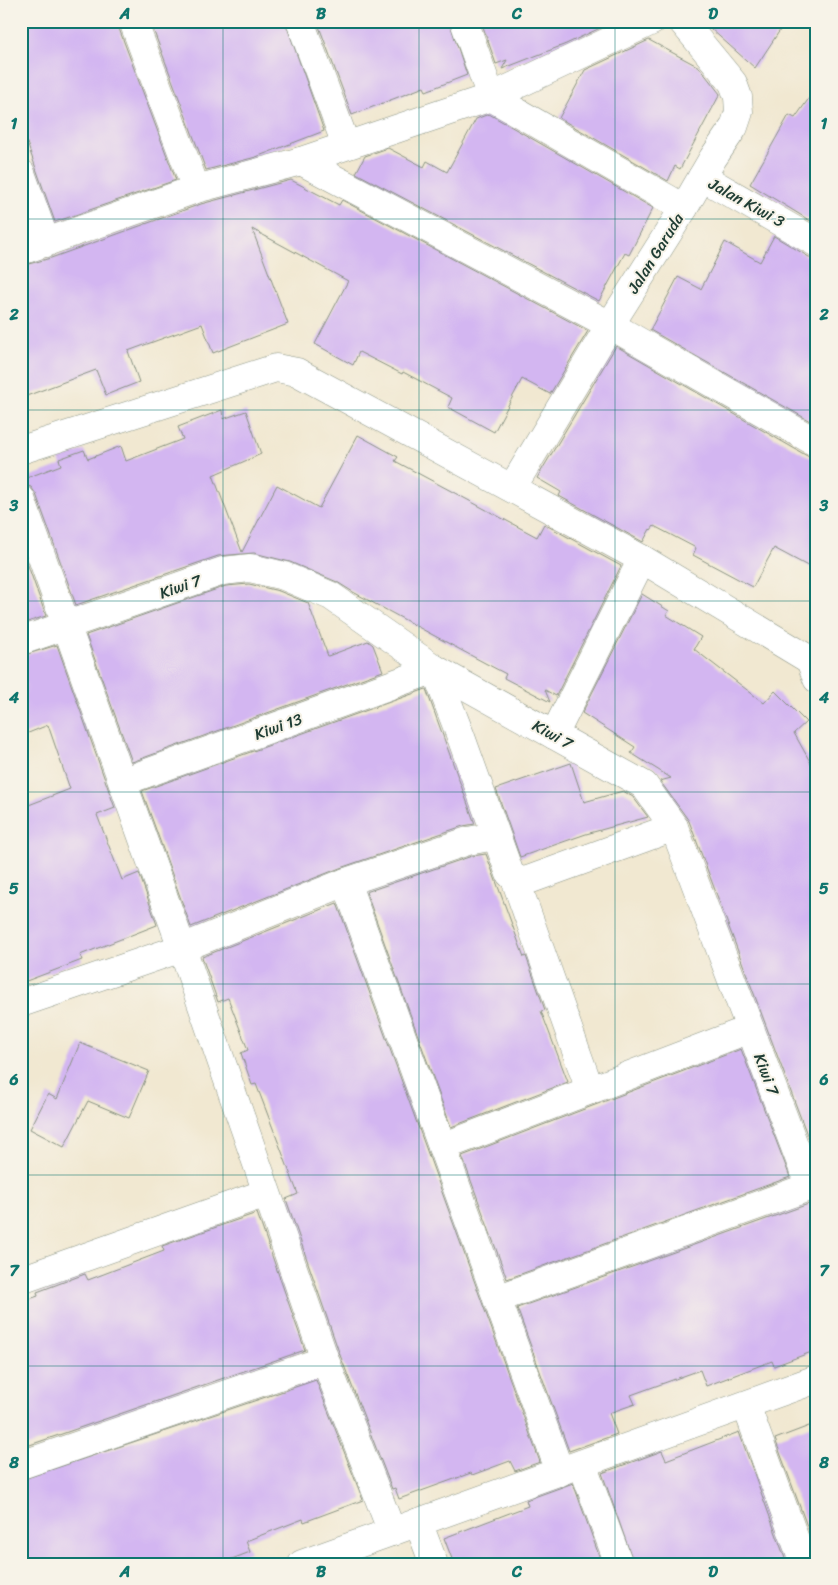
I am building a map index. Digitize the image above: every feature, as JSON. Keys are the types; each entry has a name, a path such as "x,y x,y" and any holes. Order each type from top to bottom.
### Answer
{"street":[{"path":"133,21 196,189"},
{"path":"300,21 346,145"},
{"path":"464,21 492,97 684,208"},
{"path":"21,173 34,247 196,189 301,161 492,97 652,21"},
{"name":"Jalan Garuda","path":"512,488 610,324 734,127 739,112 738,97 733,82 682,21"},
{"path":"301,161 610,324 817,444"},
{"name":"Jalan Kiwi 3","path":"702,177 817,243"},
{"path":"21,450 276,368 297,372 642,559 814,666"},
{"path":"21,499 182,948 325,1360 392,1532"},
{"path":"554,735 642,559"},
{"name":"Kiwi 7","path":"21,640 223,572 250,568 284,576 331,596 435,670 644,785 674,827 750,1029 813,1186"},
{"path":"435,670 461,737 495,836 510,874 515,879 521,882 531,879 674,827"},
{"name":"Kiwi 13","path":"122,782 435,670"},
{"path":"21,1003 182,948 346,882 468,841 495,836"},
{"path":"515,879 590,1090"},
{"path":"346,882 497,1299 571,1468 619,1564"},
{"path":"442,1147 750,1029"},
{"path":"497,1299 813,1186"},
{"path":"21,1280 266,1193"},
{"path":"21,1465 325,1360"},
{"path":"302,1564 817,1379"},
{"path":"746,1405 804,1564"},
{"path":"418,1522 434,1564"}],"building":[{"path":"33,21 118,21 118,26 176,180 55,222 21,126 21,26"},
{"path":"150,21 285,21 324,131 256,157 206,170"},
{"path":"317,21 449,21 467,75 426,91 424,87 352,115"},
{"path":"481,21 615,21 566,44 502,69 507,60 496,64"},
{"path":"702,21 786,21 755,68"},
{"path":"649,40 699,67 720,94 680,169 675,166 668,181 559,118 585,70"},
{"path":"817,87 817,225 750,184 789,115 795,118"},
{"path":"489,114 653,208 629,255 625,253 599,301 356,173 365,156 388,148 424,167 427,161 447,172 476,119"},
{"path":"291,180 339,205 342,200 588,331 550,394 522,379 494,432 448,407 452,398 403,372 402,374 359,352 353,365 315,344 348,281 252,229 288,324 213,353 202,324 128,351 139,382 106,395 96,370 21,398 21,266 51,258 201,204"},
{"path":"774,236 809,257 817,259 817,425 650,330 678,277 701,289 725,242 760,262"},
{"path":"616,346 809,457 817,459 817,571 774,548 753,587 693,555 696,548 654,526 650,529 643,542 559,496 561,492 537,478"},
{"path":"222,410 223,419 246,411 261,454 213,475 242,552 277,485 319,508 358,435 398,457 395,461 537,537 544,524 621,566 556,696 545,690 550,702 504,678 506,674 337,582 290,562 254,553 218,556 76,605 36,494 31,487 21,484 21,480 61,465 59,459 84,450 88,459 121,446 126,461 183,439 178,427"},
{"path":"21,546 46,616 21,624"},
{"path":"249,584 279,591 308,603 328,656 368,641 373,645 383,671 132,762 86,635 226,586"},
{"path":"642,594 669,611 666,615 701,637 694,649 764,703 775,691 806,722 794,733 817,774 817,1161 689,821 660,781 671,778 631,753 635,747 582,713"},
{"path":"57,645 115,808 97,815 122,880 139,873 157,925 80,955 82,960 21,983 21,808 70,789 48,725 21,736 21,656"},
{"path":"426,689 475,824 463,826 340,868 191,927 142,791"},
{"path":"571,763 584,802 623,791 633,797 648,817 586,834 520,857 496,789"},
{"path":"486,854 524,957 526,956 545,1010 541,1011 568,1082 451,1127 366,892 472,856"},
{"path":"337,903 540,1462 515,1471 510,1461 399,1499 395,1488 392,1489 340,1355 286,1199 298,1194 256,1084 252,1085 241,1053 248,1050 228,998 218,1002 202,957"},
{"path":"80,1043 149,1071 129,1118 88,1101 64,1147 30,1129 48,1094 57,1099"},
{"path":"741,1049 790,1177 507,1279 462,1156"},
{"path":"817,1201 817,1350 774,1366 772,1361 706,1386 700,1370 631,1395 635,1404 609,1413 617,1434 569,1451 517,1308"},
{"path":"257,1213 305,1350 21,1448 21,1302 38,1296 37,1292 85,1274 88,1280 164,1251 162,1246"},
{"path":"316,1380 363,1500 304,1522 303,1519 246,1541 250,1552 219,1564 21,1564 21,1480"},
{"path":"817,1423 817,1553 775,1439"},
{"path":"739,1432 787,1564 634,1564 602,1473 662,1451 666,1460"},
{"path":"573,1483 602,1564 454,1564 444,1538 528,1506 526,1500"}]}
